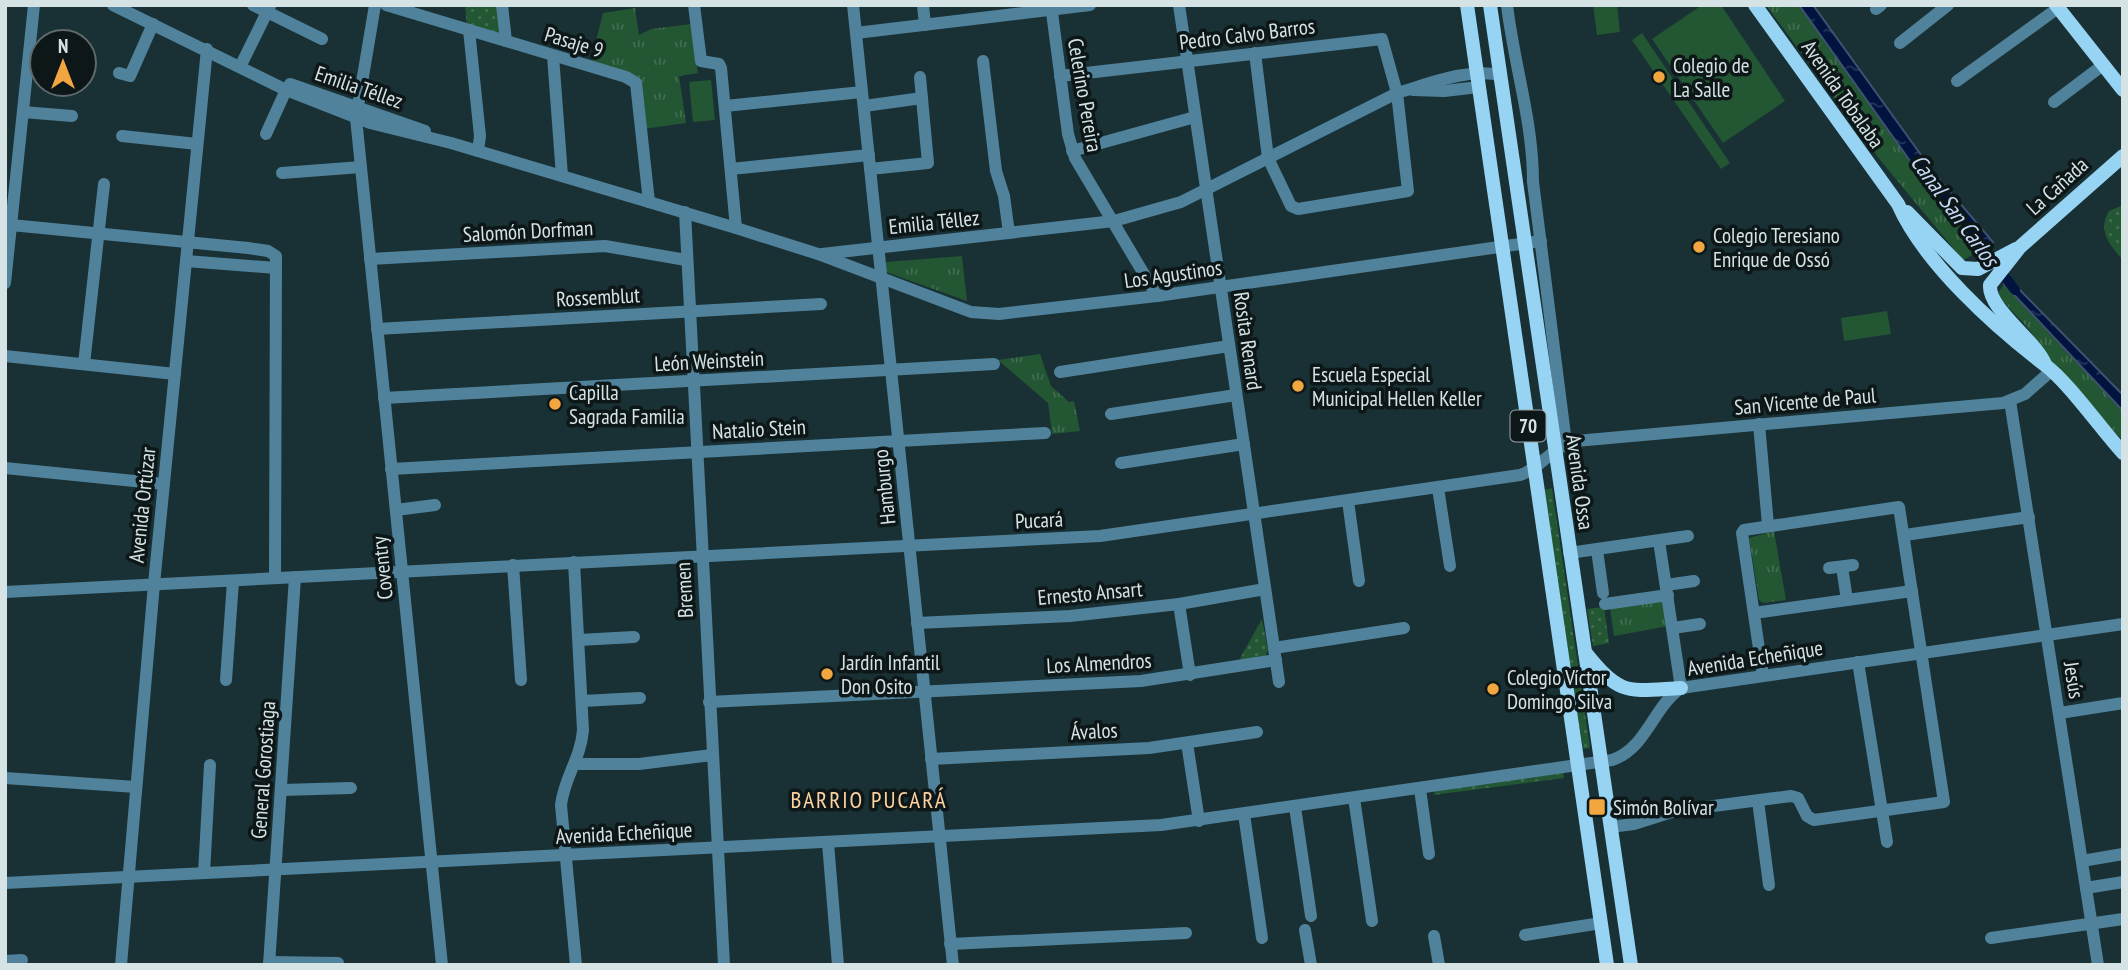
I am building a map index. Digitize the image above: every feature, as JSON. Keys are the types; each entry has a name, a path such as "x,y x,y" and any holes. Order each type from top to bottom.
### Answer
{"main road":[{"name":"Avenida Ossa","path":"1467,5 1607,965"},
{"name":"Avenida Ossa","path":"1490,5 1524,243 1560,446 1570,553 1631,965"},
{"name":"Avenida Tobalaba","path":"1755,5 1898,204 1913,233 1937,263 2019,347 2048,368 2123,453"},
{"path":"2057,6 2123,90"},
{"name":"La Cañada","path":"2048,368 2035,347 1991,298 1990,285 1997,263 2020,247 2123,156"},
{"path":"1898,204 1957,265 1973,270 1997,263"},
{"path":"1585,650 1621,688 1632,691 1681,688"}],"street":[{"path":"5,283 34,5"},
{"name":"Emilia Téllez","path":"113,5 247,68 356,113"},
{"path":"253,5 268,9 322,39"},
{"name":"Coventry","path":"374,5 356,113 442,965"},
{"name":"Pasaje 9","path":"386,5 626,77 636,83 646,201"},
{"path":"502,5 506,41"},
{"path":"694,5 701,61 719,64 736,228"},
{"name":"Hamburgo","path":"853,5 953,965"},
{"path":"923,5 925,24"},
{"path":"856,33 1090,5"},
{"name":"Rosita Renard","path":"1179,5 1279,682"},
{"name":"Avenida Ossa","path":"1507,5 1514,62 1532,139 1533,182 1560,446"},
{"path":"1957,81 2057,6"},
{"path":"1900,43 1941,7"},
{"name":"Celerino Pereira","path":"1051,8 1072,151 1157,296"},
{"path":"247,68 268,9"},
{"path":"119,73 131,76 153,24"},
{"path":"469,30 480,136 478,151"},
{"name":"Pedro Calvo Barros","path":"1060,76 1382,39 1403,91"},
{"name":"Avenida Ortúzar","path":"121,965 154,584 207,49"},
{"path":"1255,52 1268,158 1294,208 1405,193 1410,187 1403,91"},
{"path":"553,56 562,176"},
{"path":"984,61 996,172 1004,196 1009,233"},
{"path":"2054,102 2103,65"},
{"name":"Emilia Téllez","path":"247,68 286,90 356,113 818,254 1114,221 1161,209 1206,190 1403,91 1444,91 1501,75"},
{"path":"597,77 630,88 646,201"},
{"path":"870,169 928,163 920,77"},
{"name":"Emilia Téllez","path":"266,134 286,90"},
{"path":"725,106 922,98"},
{"path":"23,112 72,116"},
{"path":"1072,151 1195,117"},
{"path":"122,136 197,145"},
{"path":"731,170 869,155"},
{"path":"282,173 361,167"},
{"path":"84,364 104,184"},
{"name":"Bremen","path":"685,212 724,965"},
{"path":"11,225 268,251 276,262 273,450 275,578"},
{"name":"Los Agustinos","path":"818,254 980,314 1157,296 1541,241"},
{"name":"Salomón Dorfman","path":"370,259 605,246 686,260"},
{"path":"186,261 276,262"},
{"name":"Rossemblut","path":"377,329 821,304"},
{"path":"1060,372 1230,346"},
{"path":"5,356 175,374"},
{"name":"León Weinstein","path":"384,398 994,364"},
{"name":"San Vicente de Paul","path":"1560,446 2010,401 2025,394 2048,368"},
{"path":"1111,414 1236,395"},
{"name":"Jesús","path":"2010,401 2098,965"},
{"path":"1759,425 1768,525"},
{"name":"Natalio Stein","path":"391,469 1045,433"},
{"path":"1121,463 1244,444"},
{"name":"Pucará","path":"5,592 1100,536 1520,475 1535,467 1560,446"},
{"path":"5,468 164,484"},
{"path":"1438,488 1450,566"},
{"path":"1348,501 1359,581"},
{"path":"396,510 435,505"},
{"path":"1610,827 1634,824 1675,811 1794,796 1807,816 1814,820 1944,802 1899,507 1768,525 1742,533 1763,676"},
{"path":"1905,535 2029,517"},
{"path":"1570,553 1688,536"},
{"path":"1659,541 1681,688"},
{"path":"1597,550 1604,599 1667,590 1694,581"},
{"path":"574,562 583,739 576,764 563,789 564,855 576,965"},
{"path":"513,565 521,680"},
{"path":"1841,567 1847,600"},
{"name":"General Gorostiaga","path":"269,963 295,577"},
{"path":"226,680 233,581"},
{"name":"Ernesto Ansart","path":"917,623 1070,616 1179,604 1265,589"},
{"path":"1754,613 1912,591"},
{"path":"1179,604 1190,675"},
{"path":"1673,628 1700,624"},
{"name":"Avenida Echeñique","path":"5,884 939,838 1199,821 1618,758 1630,751 1667,699 1681,688 2123,624"},
{"name":"Los Almendros","path":"709,702 1141,681 1190,675 1275,654 1404,628"},
{"path":"579,640 634,637"},
{"path":"1858,662 1886,842"},
{"path":"582,701 640,698"},
{"path":"2060,713 2123,703"},
{"name":"Ávalos","path":"931,759 1149,748 1257,732"},
{"path":"1187,743 1199,821"},
{"path":"576,764 639,764 712,755"},
{"path":"204,873 210,765"},
{"path":"5,778 136,787"},
{"path":"281,790 351,788"},
{"path":"1420,789 1429,853"},
{"path":"1354,798 1372,921"},
{"path":"1758,801 1769,885"},
{"path":"1295,807 1311,916"},
{"path":"1244,814 1262,938"},
{"path":"828,843 838,965"},
{"path":"2082,861 2123,854"},
{"path":"2086,888 2123,882"},
{"path":"1991,938 2123,919"},
{"path":"1525,935 1601,923"},
{"path":"1306,930 1311,965"},
{"path":"950,944 1186,933"},
{"path":"1434,936 1439,965"},
{"path":"5,961 22,960"},
{"path":"269,963 338,963"},
{"path":"121,965 127,965"}],"green space":[{"path":"465,5 498,5 501,37 467,27"},
{"path":"1593,5 1617,5 1620,32 1597,35"},
{"path":"1702,5 1721,5 1785,101 1723,143 1652,39"},
{"path":"1766,5 1799,5 1908,158 1981,251 1963,260 1881,161"},
{"path":"635,8 639,35 651,29 691,24 698,73 679,76 686,123 643,129 636,77 590,65 603,13"},
{"path":"1642,33 1730,163 1721,169 1632,40"},
{"path":"711,80 715,120 693,122 689,82"},
{"path":"2123,205 2123,260 2110,243 2104,225 2109,211"},
{"path":"962,256 967,301 886,272 886,262"},
{"path":"2004,284 2123,411 2123,441 2058,370 2027,327 1997,295"},
{"path":"1887,311 1891,334 1844,341 1841,318"},
{"path":"1040,354 1051,386 1069,402 1074,401 1080,431 1052,434 1048,403 998,360"},
{"path":"1552,488 1590,748 1583,749 1544,490"},
{"path":"1774,531 1786,600 1763,603 1759,600 1749,538"},
{"path":"1658,600 1665,604 1669,626 1614,636 1610,608"},
{"path":"1604,607 1609,643 1593,646 1587,609"},
{"path":"1262,619 1268,650 1265,657 1238,662"},
{"path":"1563,772 1564,778 1433,795 1436,790"}],"water":[{"path":"1799,5 1813,5 1934,173 1993,242 1981,251 1908,158"},
{"path":"2010,280 2123,395 2123,411 2004,284"}],"waterway":[{"name":"Canal San Carlos","path":"1977,241 2015,290"}],"place":[{"name":"Colegio de La Salle","path":"1659,77"},
{"name":"Colegio Teresiano Enrique de Ossó","path":"1699,247"},
{"name":"Escuela Especial Municipal Hellen Keller","path":"1298,386"},
{"name":"Capilla Sagrada Familia","path":"555,404"},
{"name":"Jardín Infantil Don Osito","path":"827,674"},
{"name":"Colegio Víctor Domingo Silva","path":"1493,689"},
{"name":"Simón Bolívar","path":"1597,807"}],"district":[{"name":"BARRIO PUCARÁ","path":"869,799"}]}
